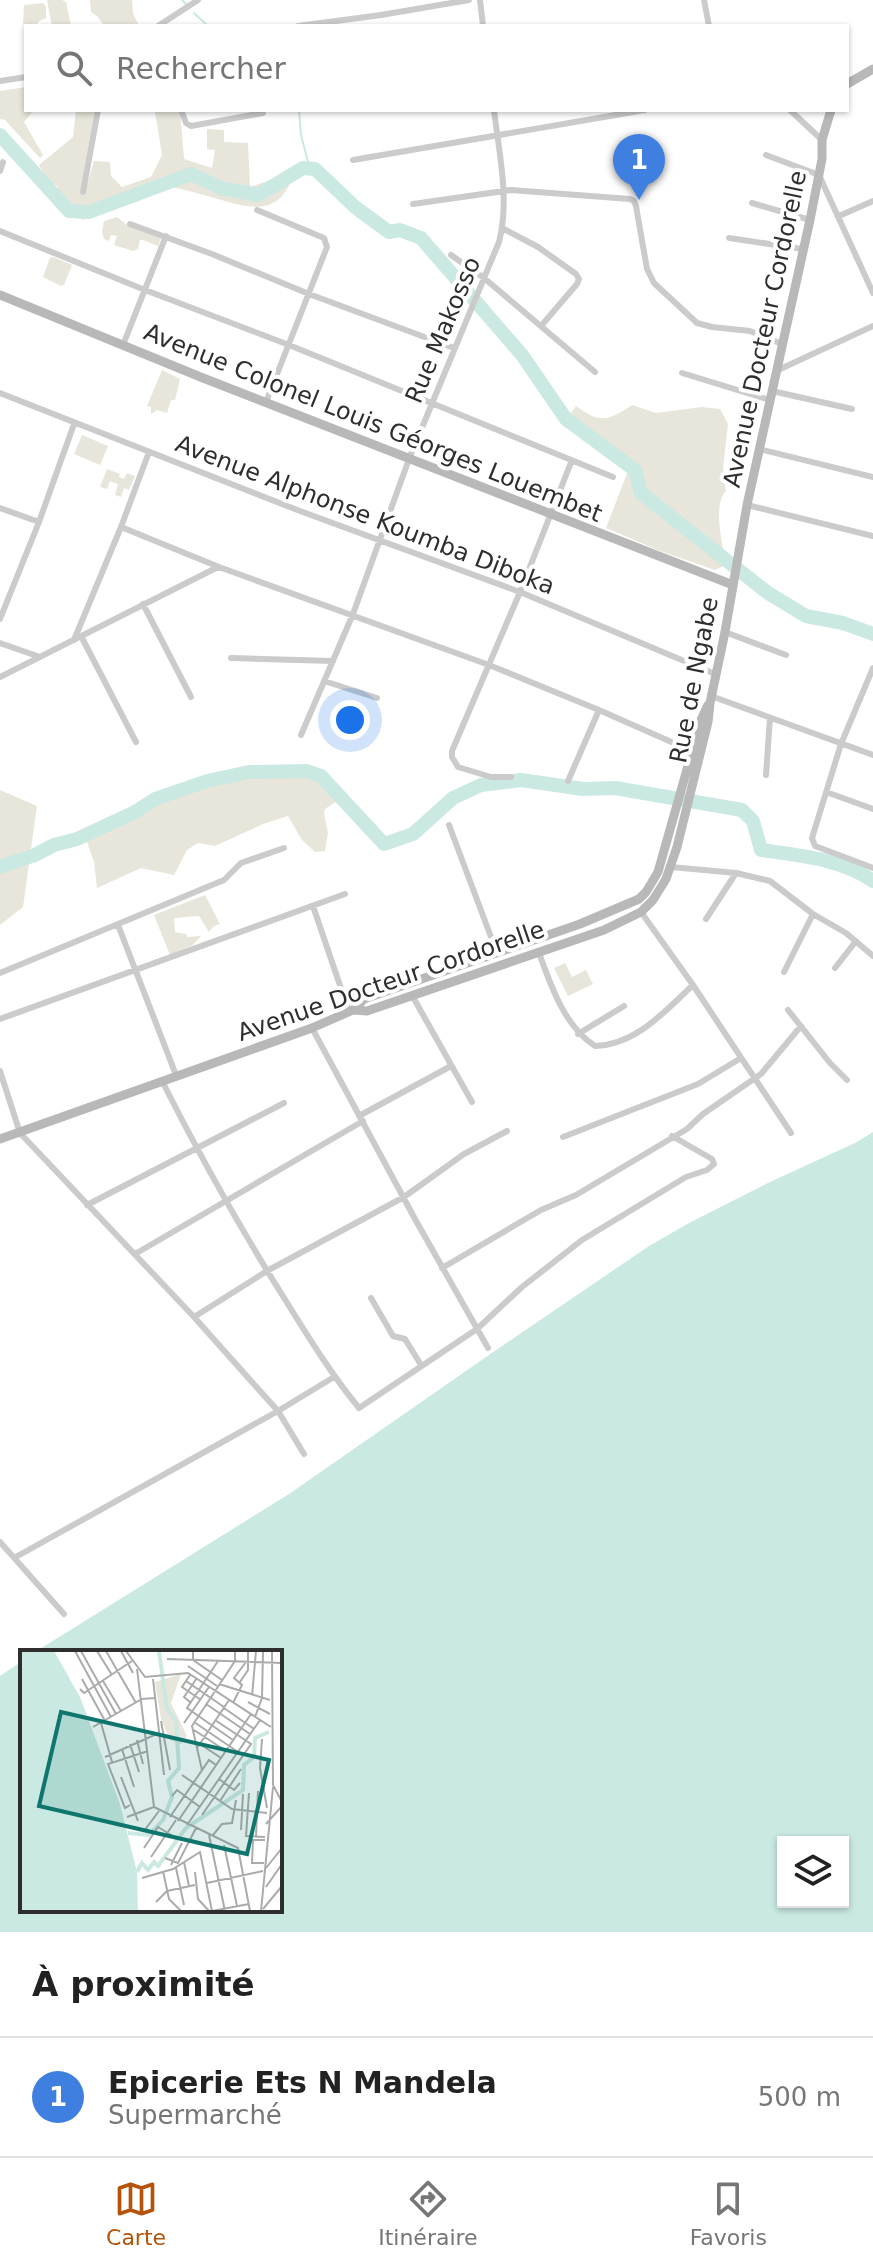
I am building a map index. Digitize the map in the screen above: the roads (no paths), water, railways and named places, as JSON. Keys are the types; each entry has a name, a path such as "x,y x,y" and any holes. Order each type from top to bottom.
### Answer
{"street":[{"path":"168,23 198,0"},
{"path":"313,24 469,0"},
{"path":"480,0 483,24"},
{"path":"704,0 709,24"},
{"path":"849,83 873,69"},
{"path":"0,81 24,77"},
{"path":"83,192 98,112"},
{"path":"182,112 186,123 191,126 263,113"},
{"name":"Rue Makosso","path":"301,735 353,614 409,459 502,228 503,191 494,112"},
{"path":"353,160 634,112"},
{"path":"792,112 822,140"},
{"name":"Avenue Docteur Cordorelle","path":"739,557 747,505 810,220 822,140 830,112"},
{"path":"766,155 819,175 873,293"},
{"path":"0,171 3,162"},
{"path":"413,204 517,190 630,199 634,201 647,269 654,283 697,323 750,331 782,344"},
{"path":"839,216 873,201"},
{"path":"752,203 810,220"},
{"path":"257,210 327,242 266,402"},
{"path":"130,224 454,348"},
{"path":"502,228 538,247 579,279 541,326"},
{"path":"0,231 613,477"},
{"path":"123,345 166,236"},
{"path":"729,238 803,249"},
{"path":"451,255 484,278 595,372"},
{"name":"Avenue Colonel Louis Géorges Louembet","path":"0,295 550,514 734,581"},
{"path":"776,371 873,326"},
{"path":"682,373 771,396 852,409"},
{"path":"0,403 2,394"},
{"name":"Avenue Alphonse Koumba Diboka","path":"2,394 520,592 715,674"},
{"path":"0,619 74,424"},
{"path":"759,449 873,477"},
{"path":"78,638 149,452"},
{"path":"511,777 491,777 458,767 452,757 455,743 572,460"},
{"path":"747,505 873,536"},
{"path":"0,508 39,522"},
{"path":"121,527 219,567 489,665 696,753"},
{"name":"Rue de Ngabe","path":"682,809 696,753 708,722 739,557"},
{"path":"0,677 219,567"},
{"path":"143,604 191,697"},
{"path":"725,632 786,655"},
{"path":"78,638 136,742"},
{"path":"0,643 40,657"},
{"path":"231,658 333,661"},
{"path":"873,668 871,679 841,744 812,833 812,843 820,848 873,868"},
{"path":"324,681 377,698"},
{"path":"710,699 873,755"},
{"path":"568,781 599,710"},
{"path":"766,775 770,718"},
{"path":"826,792 873,809"},
{"path":"313,906 351,1011 364,999 639,899 658,872 682,809"},
{"name":"Avenue Docteur Cordorelle","path":"0,1139 312,1028 351,1011 367,1011 413,997 604,930 641,912 660,890 671,867 682,809"},
{"path":"449,825 497,953"},
{"path":"0,973 224,880 241,863 284,848"},
{"path":"671,867 736,873 770,881 873,956"},
{"path":"706,919 736,873"},
{"path":"0,1019 345,894"},
{"path":"641,912 791,1133"},
{"path":"784,972 813,914"},
{"path":"118,925 176,1075"},
{"path":"835,968 856,941"},
{"path":"539,953 550,983 578,1034 595,1046 631,1037 693,985"},
{"path":"413,997 472,1102"},
{"path":"578,1034 624,1006"},
{"path":"788,1010 847,1080"},
{"path":"442,1268 541,1210 610,1176 687,1129 703,1114 755,1079 801,1026"},
{"path":"312,1028 488,1348"},
{"path":"563,1137 698,1084 741,1058"},
{"path":"135,1254 451,1066"},
{"path":"0,1071 20,1133 278,1411 304,1454"},
{"path":"162,1081 196,1149 267,1271 334,1377 359,1408 477,1329 522,1287 582,1240 686,1177 712,1168 712,1159 672,1136"},
{"path":"87,1205 284,1103"},
{"path":"194,1317 267,1271 404,1197 464,1154 507,1131"},
{"path":"371,1298 393,1336 405,1339 421,1365"},
{"path":"14,1558 334,1377"},
{"path":"0,1542 64,1614"}],"waterway":[{"path":"182,0 186,4"},
{"path":"194,13 206,24"},
{"path":"299,112 308,162 315,169"},
{"path":"0,135 69,211 89,212 191,174 221,188 258,195 303,168 315,169 355,207 389,232 400,230 421,238 522,355 566,419 635,470 641,493 768,593 806,616 843,623 873,634"},
{"path":"0,867 77,839 135,812 155,799 207,781 249,772 307,771 321,776 384,844 413,834 453,798 481,785 521,780 583,789 615,788 742,810 753,821 761,850 834,863 873,881"}],"place":[{"name":"Epicerie Ets N Mandela","path":"639,200"}]}
